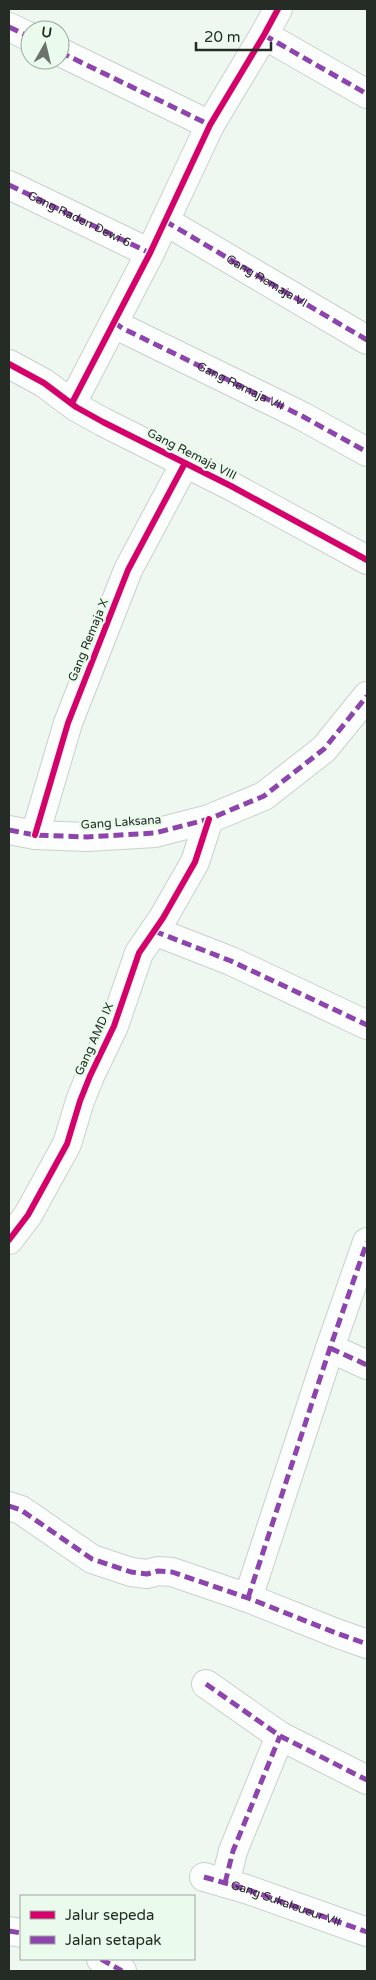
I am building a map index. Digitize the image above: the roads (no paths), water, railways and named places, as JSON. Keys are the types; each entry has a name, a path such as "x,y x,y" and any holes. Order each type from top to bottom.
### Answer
{"street":[{"path":"72,403 150,253 210,126 278,9"},
{"path":"264,35 367,94"},
{"path":"70,57 210,126"},
{"name":"Gang Raden Dewi 6","path":"9,185 150,253"},
{"name":"Gang Remaja VI","path":"165,221 367,340"},
{"name":"Gang Remaja VII","path":"114,322 122,328 302,416 367,452"},
{"name":"Gang Remaja VIII","path":"9,364 44,382 72,403 103,422 185,463 367,560"},
{"name":"Gang Remaja X","path":"35,835 68,723 128,570 185,463"},
{"name":"Gang Laksana","path":"9,830 35,835 87,837 155,833 209,819 264,796 324,749 367,696"},
{"name":"Gang AMD IX","path":"9,1240 28,1214 67,1144 80,1101 114,1026 139,953 195,862 209,819"},
{"path":"154,931 231,960 367,1025"},
{"path":"248,1598 367,1242"},
{"path":"330,1348 367,1364"},
{"path":"9,1506 21,1510 92,1559 131,1572 147,1574 158,1571 172,1572 248,1598 336,1634 367,1644"},
{"path":"206,1684 280,1736 367,1780"},
{"name":"Gang Sukaleueur VII","path":"280,1736 234,1851 215,1880 367,1932"},
{"path":"103,1960 122,1971"}]}
